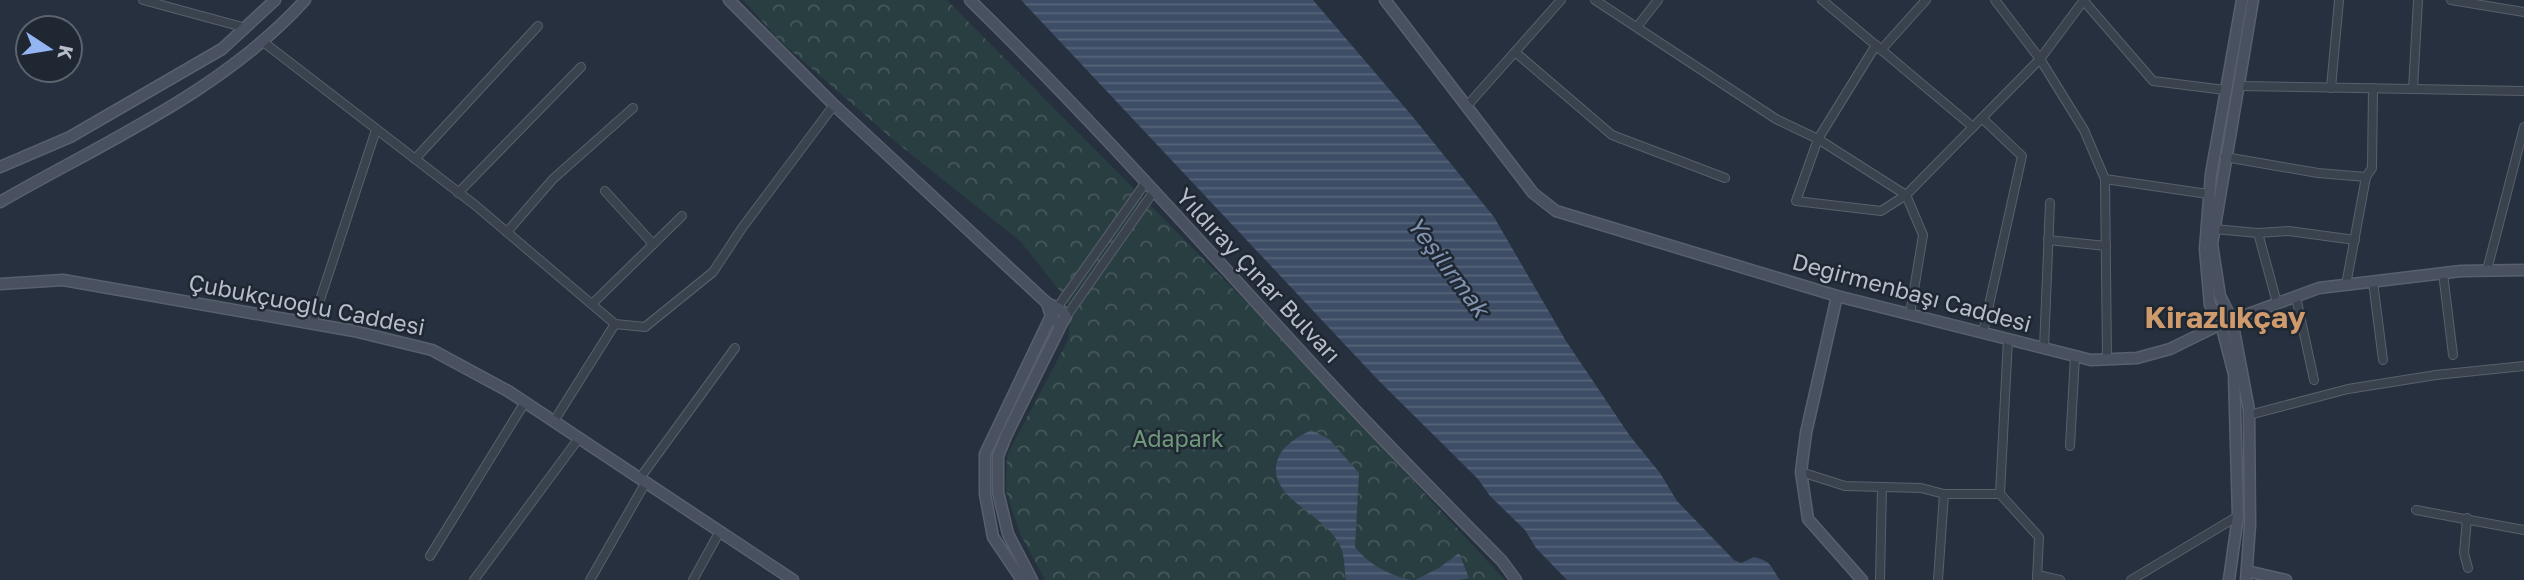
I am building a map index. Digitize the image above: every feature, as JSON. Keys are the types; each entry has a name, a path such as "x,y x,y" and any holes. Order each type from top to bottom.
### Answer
{"main road":[{"path":"0,167 70,137 222,49 275,0"},
{"path":"0,202 188,95 262,41 305,0"},
{"path":"729,0 834,105 1052,309 1057,322 1064,320"},
{"name":"Yıldıray Çınar Bulvarı","path":"970,0 1146,182 1332,385 1502,561 1516,580"},
{"name":"Değirmenbaşı Caddesi","path":"1385,0 1533,193 1556,211 1837,296 2091,360 2137,358 2170,349 2221,324 2319,288 2442,273 2524,270"},
{"path":"2229,580 2238,516 2234,374 2221,324 2210,305 2205,249 2208,194 2242,0"},
{"path":"2253,0 2212,244 2220,296 2232,320 2249,415 2250,525 2246,575 2286,580"},
{"name":"Çubukçuoğlu Caddesi","path":"0,284 63,280 354,331 432,350 525,402 793,580"},
{"path":"1837,296 1806,433 1801,472 1808,519 1862,580"},
{"path":"1022,580 993,537 985,494 985,454 1052,309"},
{"path":"1032,580 1008,534 998,492 998,456 1064,320"}],"street":[{"path":"143,0 246,28"},
{"path":"1466,107 1560,0"},
{"path":"1595,0 1776,119 1818,139 1906,195 1923,235 1910,314"},
{"path":"1637,27 1658,0"},
{"path":"1822,0 1973,127"},
{"path":"1926,0 1878,47 1818,139 1796,201 1881,211 1906,195 2040,60 2083,0 2153,81 2225,90"},
{"path":"1995,0 2040,60 2084,131 2105,178 2107,359"},
{"path":"2331,88 2339,0"},
{"path":"2413,89 2418,0"},
{"path":"2451,0 2524,12"},
{"path":"415,159 538,26"},
{"path":"262,41 458,192 615,324 645,327 713,272 742,228 834,105"},
{"path":"1515,52 1612,135 1725,178"},
{"path":"458,192 581,67"},
{"path":"2238,86 2524,91"},
{"path":"2346,285 2367,177 2372,168 2373,88"},
{"path":"507,232 553,178 633,108"},
{"path":"1982,118 2022,156 1983,332"},
{"path":"2487,270 2520,160 2524,127"},
{"path":"312,324 376,130"},
{"path":"2225,157 2318,173 2367,177"},
{"path":"2105,178 2208,194"},
{"path":"1052,309 1146,182"},
{"path":"605,191 653,244"},
{"path":"1064,320 1154,191"},
{"path":"2044,348 2050,203"},
{"path":"592,304 682,216"},
{"path":"2214,229 2258,233 2289,231 2355,240"},
{"path":"2258,233 2277,303"},
{"path":"2048,240 2106,246"},
{"path":"2442,273 2453,355"},
{"path":"2372,282 2383,360"},
{"path":"2296,297 2314,380"},
{"path":"554,421 615,324"},
{"path":"2008,339 2000,495 2039,537 2037,577 2060,580"},
{"path":"590,580 643,480 735,348"},
{"path":"2070,446 2075,356"},
{"path":"2249,415 2348,389 2437,375 2524,366"},
{"path":"430,556 525,402"},
{"path":"474,580 579,438"},
{"path":"1801,472 1845,486 1921,488 1944,494 2000,495"},
{"path":"1880,580 1882,487"},
{"path":"1938,580 1944,494"},
{"path":"2416,510 2524,530"},
{"path":"2131,580 2238,516"},
{"path":"2467,518 2464,553 2468,568"},
{"path":"693,580 720,531"}],"green space":[{"name":"Adapark","path":"743,0 947,0 1259,315 1505,580 1045,580 1020,534 1006,491 1007,455 1068,340 1070,321 1067,300 1021,242 897,143 779,40"}],"water":[{"name":"Yeşilırmak","path":"1021,0 1313,0 1494,217 1566,341 1677,501 1734,560 1741,563 1754,557 1765,561 1780,580 1567,580 1536,548 1525,530 1490,496 1478,479 1380,382"},
{"path":"1311,430 1329,439 1359,473 1355,547 1380,568 1411,580 1346,580 1342,552 1335,537 1283,489 1277,479 1277,460 1288,444"},
{"path":"1459,553 1469,578 1415,580 1439,568"}],"district":[{"name":"Kirazlıkçay","path":"2225,317"}]}
